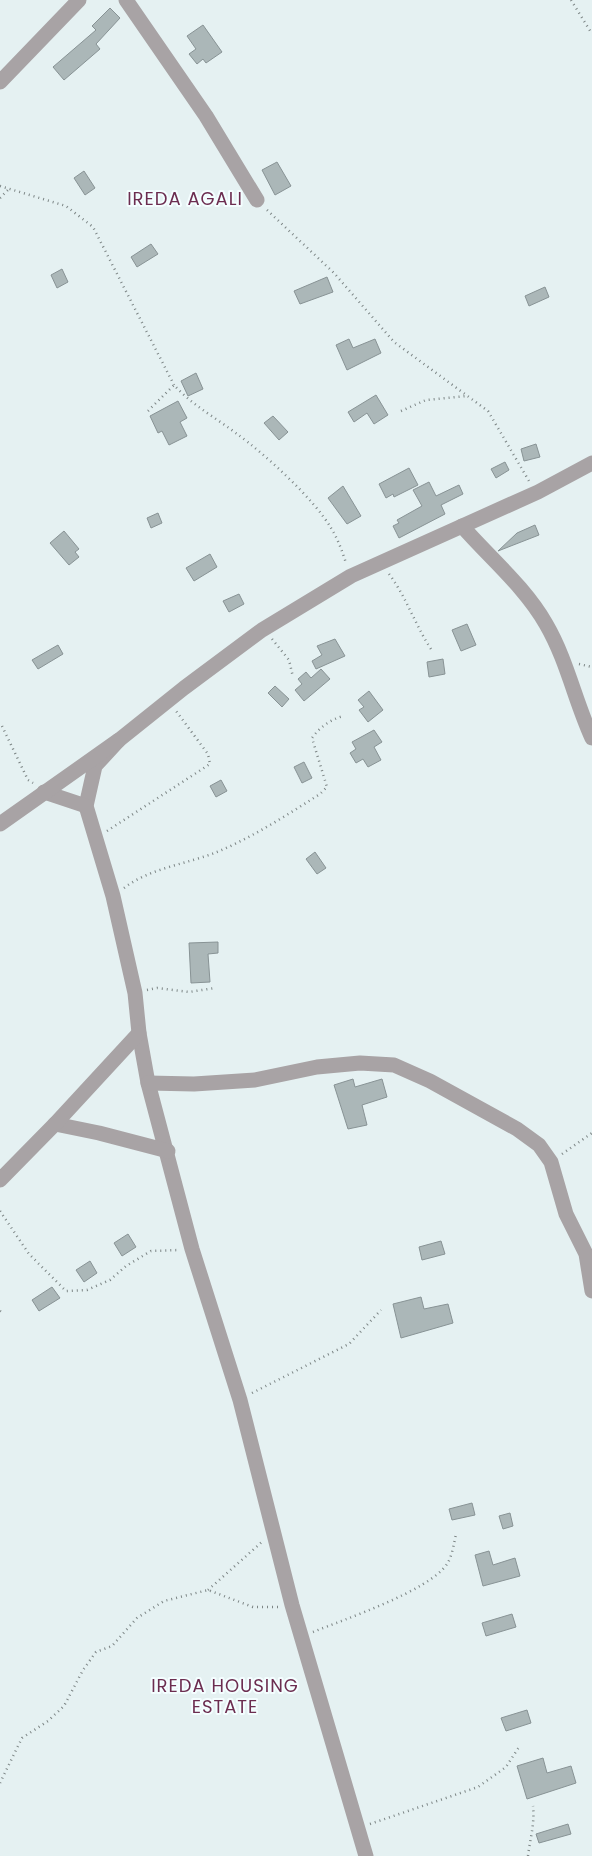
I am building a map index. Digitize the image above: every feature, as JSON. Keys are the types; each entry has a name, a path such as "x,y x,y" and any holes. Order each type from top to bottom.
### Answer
{"street":[{"path":"0,82 79,0"},
{"path":"126,0 206,116 257,200"},
{"path":"0,824 120,740 262,630 351,576 538,492 592,463"},
{"path":"462,526 526,594 546,624 564,661 592,738"},
{"path":"120,740 95,766 86,806 113,896 135,993 139,1033 148,1083 168,1151 192,1249 240,1400 292,1605 356,1828 366,1856"},
{"path":"44,792 86,806"},
{"path":"0,1180 139,1033"},
{"path":"148,1083 194,1084 255,1080 317,1067 360,1063 394,1065 464,1099 517,1129 539,1145 550,1162 566,1214 586,1254 592,1291"},
{"path":"55,1124 99,1132 168,1151"}],"path":[{"path":"572,0 592,34"},
{"path":"0,186 66,206 93,227 174,385 189,401 237,433 266,458 320,513 337,539 351,576"},
{"path":"0,198 10,188"},
{"path":"257,200 334,273 394,342 428,369 480,404 495,421 520,468 538,492"},
{"path":"148,411 174,385"},
{"path":"401,411 426,400 469,396"},
{"path":"380,563 401,590 413,612 419,631 431,649"},
{"path":"262,630 278,644 289,660 293,677"},
{"path":"96,837 210,764 208,754 169,701"},
{"path":"113,896 137,878 217,852 254,834 320,794 327,787 312,738 318,730 332,720 343,716"},
{"path":"2,726 28,780 44,792"},
{"path":"135,993 157,988 189,992 215,988"},
{"path":"550,1162 592,1133"},
{"path":"0,1211 29,1254 66,1291 87,1290 110,1280 126,1266 150,1251 192,1249"},
{"path":"240,1400 349,1344 381,1310"},
{"path":"0,1784 22,1738 64,1706 83,1670 96,1652 112,1646 137,1618 164,1600 208,1590 274,1533"},
{"path":"302,1636 404,1595 438,1573 448,1563 456,1534"},
{"path":"208,1590 253,1607 292,1605"},
{"path":"356,1828 478,1787 506,1766 519,1747"},
{"path":"528,1856 530,1833 534,1817 533,1806"}],"building":[{"path":"110,8 120,18 96,44 100,49 64,80 53,67 96,30 92,26"},
{"path":"203,25 222,52 206,63 203,59 197,64 189,54 196,49 187,36"},
{"path":"277,162 291,186 275,195 262,170"},
{"path":"84,171 95,188 85,195 74,178"},
{"path":"151,244 158,254 137,267 131,257"},
{"path":"62,269 68,282 57,288 51,275"},
{"path":"327,277 333,292 300,304 294,291"},
{"path":"545,287 549,297 529,306 525,296"},
{"path":"349,339 353,348 375,339 381,353 347,370 336,345"},
{"path":"196,373 203,389 188,396 181,381"},
{"path":"376,395 388,415 374,424 367,413 354,422 348,412"},
{"path":"178,401 187,418 180,422 187,436 169,445 162,431 158,433 150,416"},
{"path":"273,416 288,432 279,440 264,423"},
{"path":"536,444 540,457 524,461 521,449"},
{"path":"505,462 509,470 496,478 491,469"},
{"path":"409,468 418,485 394,497 393,494 386,498 379,484"},
{"path":"429,482 436,496 459,485 463,494 441,505 445,514 399,538 393,526 399,523 397,520 422,506 413,490"},
{"path":"343,486 361,516 347,524 328,498"},
{"path":"158,513 162,523 151,528 147,518"},
{"path":"535,525 539,535 498,551 517,533"},
{"path":"64,531 79,549 75,552 79,557 69,565 50,543"},
{"path":"210,554 217,567 194,581 186,568"},
{"path":"239,594 244,604 229,612 223,601"},
{"path":"467,624 476,645 461,651 452,630"},
{"path":"335,639 345,656 316,669 312,661 322,655 317,646"},
{"path":"58,645 63,654 38,669 32,660"},
{"path":"443,659 445,674 429,677 427,662"},
{"path":"321,669 330,679 304,701 295,690 302,684 298,679 306,672 311,678"},
{"path":"275,686 289,699 282,707 268,693"},
{"path":"369,691 383,710 368,722 359,710 364,707 358,700"},
{"path":"374,730 382,742 374,747 381,760 368,767 363,759 356,763 350,753 356,749 352,742"},
{"path":"304,762 312,778 302,783 294,767"},
{"path":"221,780 227,791 216,797 210,786"},
{"path":"315,852 326,868 317,874 306,859"},
{"path":"218,942 218,953 208,954 210,982 191,983 189,943"},
{"path":"353,1079 355,1087 382,1079 387,1097 362,1105 367,1125 348,1129 334,1085"},
{"path":"128,1234 136,1247 122,1256 114,1243"},
{"path":"441,1241 445,1254 422,1260 419,1247"},
{"path":"90,1261 97,1273 84,1282 76,1270"},
{"path":"52,1287 60,1298 39,1311 32,1300"},
{"path":"421,1297 424,1309 448,1304 453,1323 401,1338 393,1304"},
{"path":"472,1503 475,1515 452,1520 449,1509"},
{"path":"510,1513 513,1526 503,1529 499,1516"},
{"path":"489,1551 493,1565 515,1558 520,1576 483,1586 475,1555"},
{"path":"512,1614 516,1627 486,1636 482,1623"},
{"path":"527,1710 531,1723 506,1731 501,1718"},
{"path":"543,1758 547,1773 571,1766 576,1783 527,1799 517,1766"},
{"path":"568,1824 571,1834 539,1843 536,1834"}],"district":[{"name":"IREDA AGALI","path":"185,199"},
{"name":"IREDA HOUSING ESTATE","path":"225,1696"}]}
